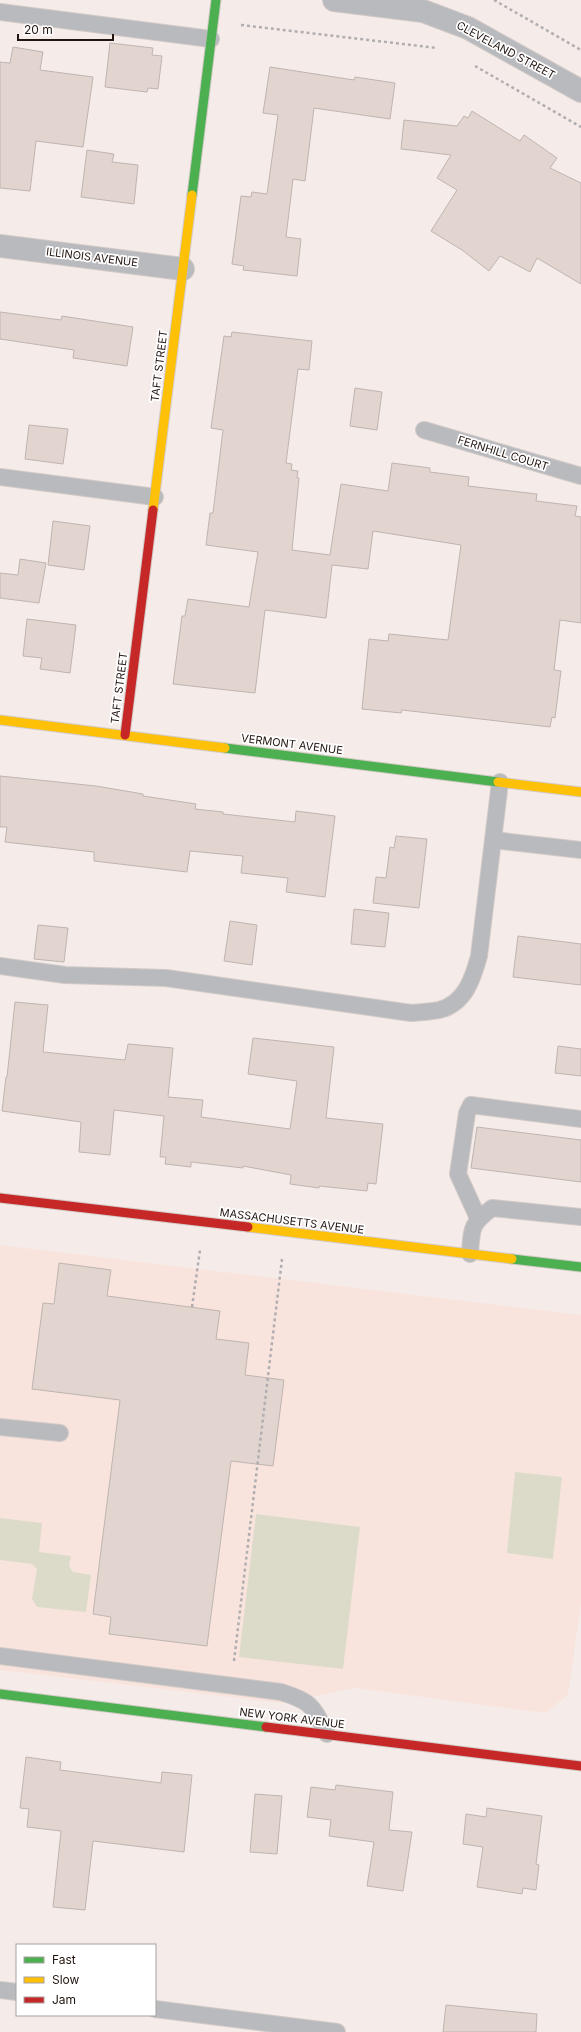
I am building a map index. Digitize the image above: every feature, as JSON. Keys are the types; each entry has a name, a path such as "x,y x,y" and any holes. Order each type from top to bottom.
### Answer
{"street":[{"name":"TAFT STREET","path":"125,735 216,0"},
{"name":"CLEVELAND STREET","path":"334,0 423,11 461,25 581,91"},
{"name":"ILLINOIS AVENUE","path":"0,246 183,268"},
{"name":"VERMONT AVENUE","path":"0,720 581,792"},
{"name":"MASSACHUSETTS AVENUE","path":"0,1198 581,1267"},
{"name":"NEW YORK AVENUE","path":"0,1694 581,1766"}],"lane":[{"path":"0,12 211,39"},
{"name":"FERNHILL COURT","path":"424,430 581,476"},
{"path":"0,477 155,497"},
{"path":"0,966 65,975 166,978 411,1013 440,1010 462,997 472,978 479,956 500,782"},
{"path":"493,840 581,850"},
{"path":"478,1218 458,1174 468,1113 471,1106 581,1119"},
{"path":"470,1254 472,1228 478,1218 492,1208 581,1218"},
{"path":"0,1427 60,1433"},
{"path":"0,1656 281,1692 297,1697 311,1706 327,1734"},
{"path":"0,1990 16,1992"},
{"path":"156,2009 337,2032"}],"path":[{"path":"494,0 581,50"},
{"path":"239,25 444,48"},
{"path":"472,64 581,127"},
{"path":"192,1307 200,1248"},
{"path":"233,1667 282,1257"}],"shaded area":[{"path":"0,1245 581,1315 581,1603 568,1695 545,1713 355,1688 282,1703 0,1670"}],"green space":[{"path":"515,1472 562,1477 553,1559 507,1553"},
{"path":"256,1514 360,1527 343,1669 239,1657"},
{"path":"0,1518 42,1523 39,1552 71,1556 69,1566 73,1572 91,1575 86,1612 37,1607 32,1599 37,1569 32,1564 0,1560"}],"building":[{"path":"110,43 153,48 152,55 162,56 158,89 148,88 147,92 105,87"},
{"path":"13,47 43,52 40,70 93,77 83,147 36,141 30,191 0,188 0,62 10,63"},
{"path":"270,67 354,80 355,77 395,83 390,119 314,108 305,181 293,179 286,237 301,239 297,276 243,270 244,266 232,264 241,196 251,197 252,192 267,194 278,115 263,113"},
{"path":"472,111 520,141 524,135 557,158 550,168 581,183 581,284 537,258 530,272 500,256 489,271 462,250 431,231 457,190 437,178 451,155 401,149 404,120 457,126 464,116 468,118"},
{"path":"87,150 114,154 112,162 138,165 134,204 81,197"},
{"path":"0,312 61,320 62,316 133,327 127,366 73,358 74,350 0,339"},
{"path":"232,332 312,341 309,370 298,369 286,463 292,464 291,470 298,471 297,478 299,478 292,550 330,555 341,484 388,491 392,463 430,468 430,472 469,477 468,486 537,494 536,501 577,506 575,516 581,517 581,623 560,620 554,670 561,671 555,718 552,717 550,727 402,710 401,713 362,709 369,639 388,641 389,634 448,640 461,545 373,531 368,569 332,565 326,618 265,610 255,693 173,684 182,616 185,616 188,599 249,607 258,552 206,545 210,513 213,513 223,430 211,428 224,336 231,337"},
{"path":"355,388 382,392 377,430 350,426"},
{"path":"29,425 68,429 63,464 25,459"},
{"path":"53,521 90,526 84,570 48,565"},
{"path":"20,559 46,563 39,603 0,598 0,573 18,575"},
{"path":"27,619 76,625 70,673 40,669 42,658 23,656"},
{"path":"0,776 96,786 143,794 143,796 196,804 195,809 223,812 223,814 295,822 296,811 335,816 325,897 286,892 288,878 241,873 243,856 190,851 187,872 94,861 94,852 5,842 7,827 0,827"},
{"path":"396,836 427,839 419,908 373,903 376,877 386,878 390,847 394,848"},
{"path":"354,909 389,913 385,947 351,944"},
{"path":"230,921 257,925 252,965 224,961"},
{"path":"38,925 68,928 64,962 34,959"},
{"path":"518,936 581,944 581,985 513,977"},
{"path":"15,1002 48,1005 43,1052 125,1060 128,1044 173,1048 168,1097 203,1100 201,1117 290,1129 297,1081 248,1074 253,1038 334,1047 326,1118 383,1124 376,1184 368,1183 367,1191 319,1186 319,1188 290,1184 291,1175 243,1166 243,1168 191,1162 191,1167 165,1164 166,1157 160,1157 164,1116 114,1110 110,1155 79,1152 81,1122 2,1111"},
{"path":"558,1046 581,1049 581,1076 555,1073"},
{"path":"477,1127 581,1140 581,1182 471,1168"},
{"path":"59,1263 111,1270 107,1296 220,1311 216,1339 249,1343 245,1375 284,1380 273,1466 231,1461 207,1646 109,1634 111,1617 93,1614 120,1400 32,1389 43,1303 54,1304"},
{"path":"26,1757 61,1762 60,1770 161,1783 162,1772 192,1775 184,1852 93,1841 85,1910 53,1907 61,1831 27,1827 29,1809 20,1808"},
{"path":"336,1785 393,1792 389,1830 412,1832 403,1891 367,1886 374,1842 329,1836 331,1820 307,1817 311,1787 335,1790"},
{"path":"255,1794 282,1796 277,1854 250,1852"},
{"path":"487,1808 542,1816 536,1864 539,1865 536,1890 523,1888 522,1894 477,1887 483,1847 463,1844 466,1814 486,1817"},
{"path":"446,2005 537,2014 536,2032 443,2032"}],"traffic: fast":[{"path":"192,195 216,0"},
{"path":"225,748 498,782"},
{"path":"512,1259 581,1267"},
{"path":"0,1694 266,1727"}],"traffic: slow":[{"path":"153,510 192,195"},
{"path":"0,720 225,748"},
{"path":"498,782 581,792"},
{"path":"248,1227 512,1259"}],"traffic: jam":[{"path":"125,735 153,510"},
{"path":"0,1198 248,1227"},
{"path":"266,1727 581,1766"}]}
